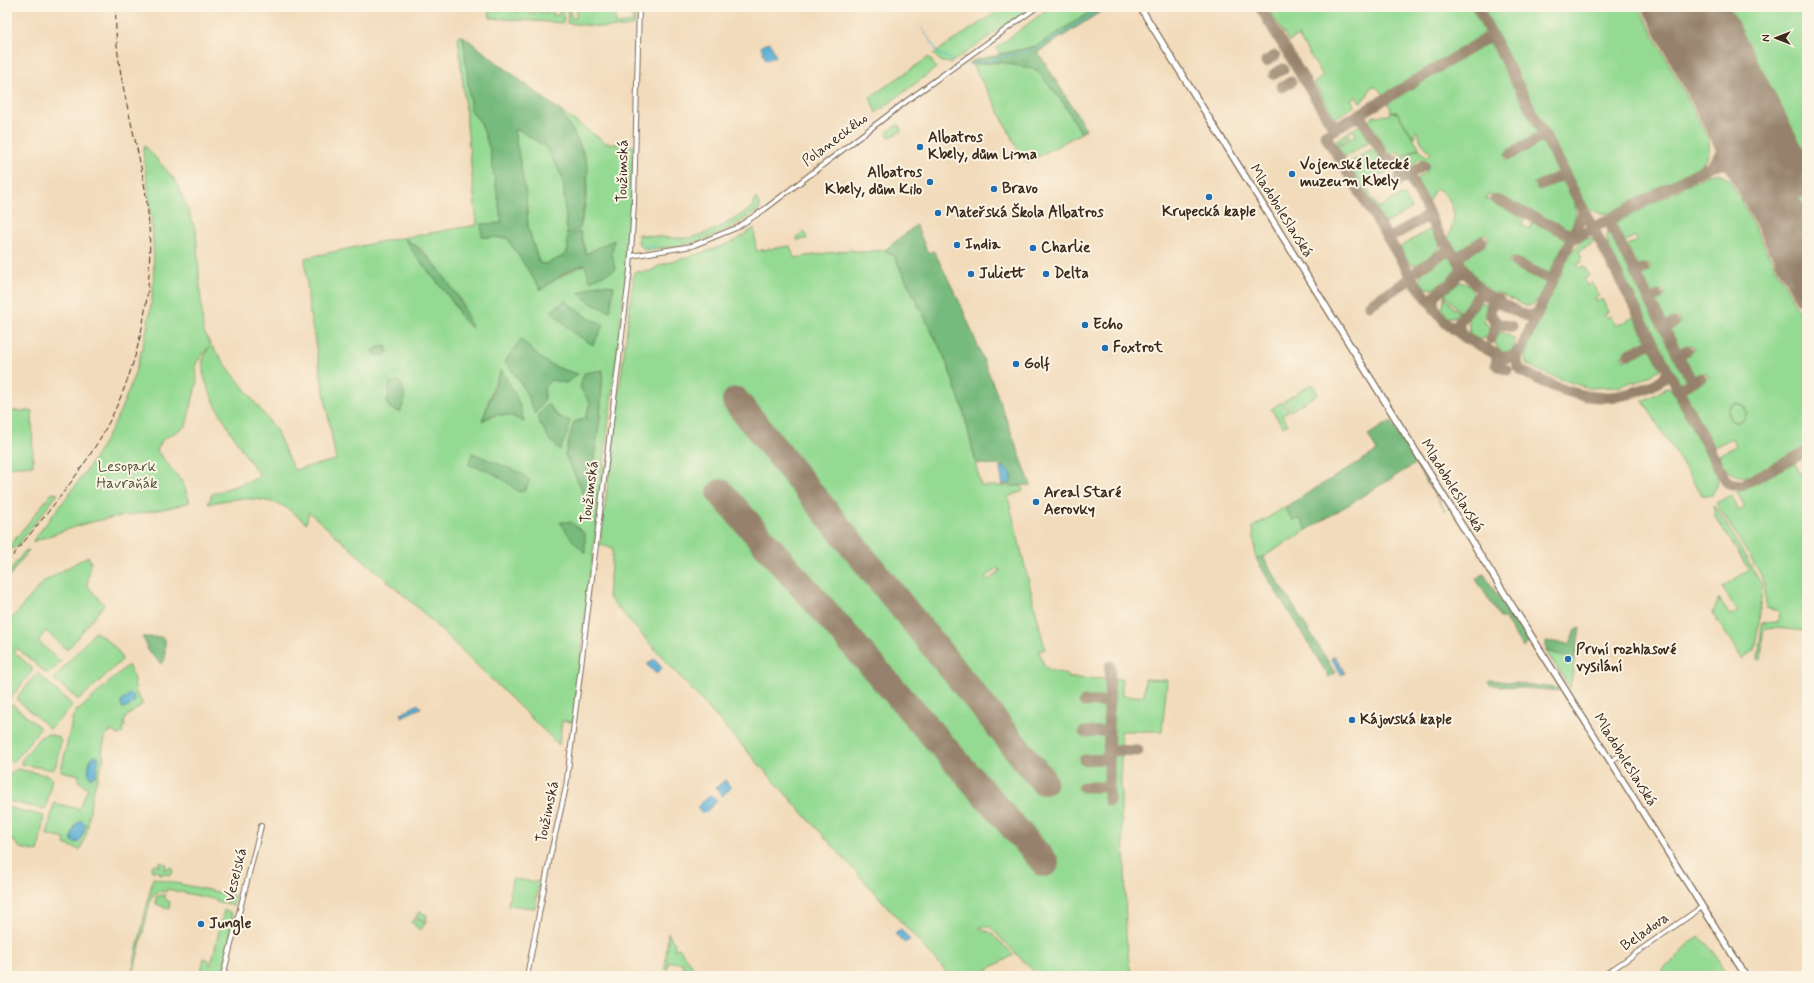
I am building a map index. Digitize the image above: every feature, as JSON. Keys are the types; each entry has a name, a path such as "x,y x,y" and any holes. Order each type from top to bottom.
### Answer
{"main road":[{"name":"Mladoboleslavská","path":"1140,7 1484,561 1746,976"}],"street":[{"name":"Toužimská","path":"527,976 550,858 566,787 631,256 634,203 639,7"},
{"name":"Polaneckého","path":"631,256 692,246 736,228 765,209 908,100 1037,7"},
{"path":"1611,761 1622,754"},
{"name":"Veselská","path":"223,976 261,826"},
{"name":"Beladova","path":"1603,976 1702,907"}],"green space":[{"path":"489,7 496,8 496,11 500,11 503,7 516,7 516,12 528,11 529,13 534,13 534,7 539,7 539,12 547,13 547,7 553,7 553,15 559,15 560,7 564,7 563,23 490,18"},
{"path":"568,7 571,7 571,18 576,18 577,7 634,7 635,25 627,27 610,28 567,23","holes":["625,10 627,13 631,13 633,22 616,24 615,15"]},
{"path":"1004,7 1032,7 951,63 942,62 933,54"},
{"path":"1050,7 1098,7 1037,46 1000,54 996,48"},
{"path":"1098,7 1108,7 1038,52 1086,129 1081,133 1064,104 1037,70 1001,62 970,64 972,61 1037,46"},
{"path":"1267,7 1472,7 1484,31 1478,39 1385,96 1376,87 1371,87 1366,98 1360,102 1356,96 1351,99 1355,106 1335,118 1314,83 1323,76 1298,36 1289,41"},
{"path":"1483,7 1639,7 1709,140 1709,151 1706,159 1701,165 1609,213 1602,214 1593,210 1585,203"},
{"path":"1674,7 1807,7 1807,261"},
{"name":"Lesopark Havraňák","path":"458,36 463,36 471,111 481,123 490,150 502,223 483,237 507,238 541,290 567,273 612,253 614,240 586,254 580,231 569,249 559,259 546,264 539,263 528,227 526,196 514,130 519,130 546,147 563,178 567,235 580,228 586,196 588,171 583,151 559,110 606,143 634,146 632,202 627,235 627,268 573,722 562,721 559,745 416,606 309,512 306,523 285,507 269,501 243,499 225,500 208,504 212,494 260,476 234,437 214,402 207,386 203,372 203,361 209,347 196,363 197,382 186,426 162,440 157,451 183,483 190,502 144,513 88,523 32,542 75,486 105,442 128,393 144,341 151,305 154,270 148,185 143,151 145,146 176,181 196,231 203,330 210,344 276,430 294,470 336,460 309,308 305,258 384,241 477,225","holes":["405,239 421,249 438,268 463,304 463,320 443,289","600,284 594,305 579,293","565,301 590,319 595,341 593,345","521,339 534,353 546,362 577,374 566,383 551,380 544,387 545,399 535,413 529,399 505,362","501,370 523,421 508,415 493,416 483,421 491,392","603,371 600,417 587,509 580,485 565,455 574,422 585,419 590,403 580,387","388,398 400,412 390,408 387,403","548,404 558,416 570,421 560,450 550,440 537,418","472,453 498,464 518,492 506,481 487,469"]},
{"path":"463,36 559,110 574,133 588,166 586,194 580,228 567,235 563,178 546,147 519,130 514,130 526,196 528,227 539,263 545,264 564,256 568,251 567,238 580,231 586,254 614,240 612,253 615,270 590,281 585,265 579,266 573,268 541,290 507,238 482,237 481,224 502,223 490,150 481,123 471,111"},
{"path":"1491,43 1540,136 1511,152 1505,153 1506,160 1512,159 1514,154 1541,139 1560,175 1541,184 1539,181 1534,183 1537,190 1561,178 1572,197 1576,208 1576,214 1571,228 1564,230 1488,194 1486,199 1493,202 1494,201 1525,216 1521,225 1530,229 1534,220 1562,234 1565,241 1548,276 1511,258 1508,263 1544,278 1546,282 1541,294 1530,306 1526,306 1497,292 1495,296 1493,295 1476,279 1462,259 1462,257 1489,239 1486,233 1480,237 1481,239 1460,254 1458,254 1448,239 1454,215 1449,200 1443,192 1437,189 1434,191 1428,202 1416,182 1417,178 1427,171 1420,159 1410,165 1405,164 1402,159 1419,148 1426,157 1431,153 1422,143 1417,131 1414,133 1416,137 1414,138 1397,112 1392,112 1397,113 1419,147 1401,158 1397,151 1389,156 1369,122 1373,117 1390,114 1391,109 1387,101 1482,44"},
{"path":"929,57 936,68 876,113 870,97"},
{"path":"1001,62 1037,70 1064,104 1081,133 1027,163 1017,148 994,102 972,65"},
{"path":"899,124 901,131 891,137 888,136 888,131"},
{"path":"1358,126 1362,128 1367,135 1368,142 1347,156 1343,156 1336,147 1356,135 1352,130"},
{"path":"1348,132 1350,136 1335,146 1335,141"},
{"path":"1370,150 1378,152 1388,170 1365,185 1371,196 1369,198 1349,167 1351,162"},
{"path":"1718,173 1730,180 1807,328 1807,446 1749,476 1734,475 1721,463 1719,458 1720,454 1736,446 1732,438 1716,446 1712,445 1683,389 1709,377 1706,372 1693,380 1680,356 1695,350 1692,345 1678,352 1666,329 1680,323 1678,317 1664,326 1651,301 1666,295 1663,290 1650,298 1637,274 1651,268 1649,263 1636,271 1623,247 1637,241 1635,236 1621,244 1612,225 1709,174","holes":["1737,403 1744,406 1747,413 1744,419 1737,422 1730,419 1727,413 1730,406"]},
{"path":"1401,195 1404,195 1412,208 1384,225 1370,199 1372,198 1379,208"},
{"path":"756,198 760,209 707,239 682,245 647,250 644,250 638,243 638,234 658,237 688,238 709,232 753,207 753,201"},
{"path":"916,225 928,253 934,251 961,305 992,381 1031,485 1009,486 1008,484 1011,483 1013,477 1005,468 1001,466 976,463 963,409 944,356 894,256 885,250"},
{"path":"754,228 756,251 790,246 794,258 849,250 862,252 885,250 894,256 944,356 963,409 981,486 1022,486 1023,491 1008,497 1045,649 1039,651 1045,666 1055,672 1067,674 1068,678 1122,679 1122,696 1144,696 1145,679 1167,680 1162,731 1121,731 1121,817 1125,867 1126,937 1131,976 1038,976 990,927 980,927 981,930 990,932 1014,955 975,976 950,976 608,597 613,548 600,545 634,272 651,271 660,265 705,252 735,241","holes":["998,568 1000,571 987,581 985,578"]},
{"path":"1609,229 1688,379 1686,384 1681,386 1609,248 1607,237"},
{"path":"1429,230 1432,231 1440,243 1438,250 1417,265 1408,263 1400,247"},
{"path":"803,232 805,233 807,239 797,240 797,237"},
{"path":"404,238 416,246 445,277 460,302 472,328 463,320 454,303 419,260"},
{"path":"1585,238 1590,238 1595,242 1579,251 1582,262 1577,264 1580,268 1584,266 1589,276 1584,279 1587,286 1592,283 1599,296 1595,298 1597,302 1602,299 1608,312 1604,315 1606,318 1610,316 1616,326 1634,317 1648,343 1622,355 1624,360 1649,346 1661,369 1635,383 1634,381 1618,387 1588,388 1549,375 1528,365 1526,362 1525,356 1534,331 1569,254"},
{"path":"1443,257 1451,258 1456,266 1455,274 1433,289 1423,287 1420,282 1421,272"},
{"path":"1460,282 1470,287 1473,297 1460,312 1445,294"},
{"path":"600,284 614,286 610,311 594,305 578,293"},
{"path":"1445,296 1452,307 1459,312 1455,317 1446,317 1442,311"},
{"path":"565,301 590,319 604,324 593,345 574,333 551,311"},
{"path":"1480,303 1491,304 1483,322 1491,329 1487,337 1479,340 1470,335 1468,319"},
{"path":"1503,332 1514,339 1515,345 1511,351 1503,352 1497,348 1495,340 1499,333"},
{"path":"521,339 546,362 578,374 566,383 551,380 544,387 545,399 535,414 522,386 505,362"},
{"path":"386,346 388,352 383,356 374,354 373,351 376,348"},
{"path":"501,370 521,408 524,422 514,417 503,415 492,416 482,421"},
{"path":"603,370 600,417 587,510 580,485 565,455 574,422 585,419 590,403 580,387 584,373"},
{"path":"399,381 404,392 403,404 400,412 390,408 387,403 390,383"},
{"path":"1312,384 1318,394 1290,411 1284,401"},
{"path":"1667,388 1671,389 1718,477 1717,486 1712,495 1706,496 1701,494 1643,401"},
{"path":"1282,402 1288,412 1282,415 1288,424 1283,427 1271,409"},
{"path":"548,403 557,416 570,421 567,434 560,450 550,440 537,418"},
{"path":"1737,404 1743,407 1746,413 1743,419 1737,422 1731,419 1728,413 1731,407"},
{"path":"7,411 32,411 33,465 7,467"},
{"path":"1391,421 1445,511 1415,464 1307,530 1300,519 1292,520 1285,507 1377,451 1368,435"},
{"path":"472,453 521,473 530,481 524,491 518,492 496,475 484,469 469,465"},
{"path":"1794,462 1807,486 1807,631 1775,628 1765,629 1763,634 1761,660 1758,660 1762,623 1778,622 1779,611 1766,608 1765,588 1761,575 1716,503 1731,495 1739,511 1745,507 1737,492"},
{"path":"52,493 58,494 16,547 7,550 7,546 12,543"},
{"path":"1713,506 1717,509 1762,585 1759,623 1754,650 1742,659 1713,613 1719,598 1730,616 1738,612 1723,589 1724,586 1749,570 1715,516"},
{"path":"1285,507 1286,511 1300,518 1307,530 1263,557 1256,558 1253,527"},
{"path":"560,522 571,522 585,534 585,553 573,541"},
{"path":"29,550 7,579 7,574 25,551"},
{"path":"88,556 91,563 87,585 104,605 67,650 46,631 38,641 61,662 50,673 46,673 17,648 14,652 32,668 32,671 7,703 7,624 43,582"},
{"path":"1263,557 1335,673 1329,677 1256,558"},
{"path":"1484,574 1507,611 1531,641 1523,648 1504,617 1501,619 1476,579"},
{"path":"1580,628 1575,659 1546,651 1546,641 1570,644 1575,630"},
{"path":"95,632 112,644 119,652 122,660 80,699 77,699 55,680 55,677"},
{"path":"142,637 161,637 165,640 165,659 161,664 147,650 147,645"},
{"path":"1546,651 1575,659 1570,688"},
{"path":"128,665 133,675 136,693 143,704 126,717 124,722 125,726 122,729 123,733 119,735 111,731 106,735 102,752 104,757 92,795 87,832 80,850 64,844 65,839 47,835 54,803 79,809 88,788 78,781 79,775 61,771 73,716 78,709 79,710","holes":["132,695 135,700 129,707 121,703 122,700","79,821 84,831 78,843 72,839 73,832"]},
{"path":"36,674 39,674 72,705 71,708 50,729 18,700 18,696"},
{"path":"1488,681 1558,688 1559,691 1490,685"},
{"path":"12,704 40,728 13,763 7,758 7,711"},
{"path":"48,734 58,737 61,741 56,765 53,770 21,764 21,761 40,737"},
{"path":"18,769 50,776 52,778 46,808 43,809 7,801 8,778 10,774"},
{"path":"7,807 44,816 38,852 20,848 14,841 7,839"},
{"path":"158,862 167,864 164,869 172,867 172,874 168,875 163,873 160,875 160,872 152,871 151,868 154,864 161,867"},
{"path":"153,878 236,896 233,906 227,904 227,902 217,903 217,900 167,889 166,892 159,891 156,893 151,898 133,976 131,976"},
{"path":"512,879 539,882 535,908 508,905"},
{"path":"165,895 164,898 170,902 169,909 156,904 156,897"},
{"path":"224,910 231,913 233,927 228,954 220,976 200,976 204,958 209,960 209,964 211,965"},
{"path":"420,912 427,915 426,923 416,915"},
{"path":"416,917 425,924 420,930 411,922"},
{"path":"668,933 675,944 674,949 679,948 696,972 683,971 683,963 669,962 668,969 665,969"},
{"path":"1700,937 1714,952 1727,976 1662,976 1663,970 1691,942"}],"water":[{"path":"770,42 776,57 766,60 761,46"},
{"path":"1001,466 1010,473 1012,477 1011,483 1003,485 1000,470"},
{"path":"1335,656 1345,673 1342,675 1331,658"},
{"path":"654,659 662,668 656,674 647,665"},
{"path":"130,694 134,696 134,702 129,707 122,708 121,701"},
{"path":"418,704 421,708 401,717 401,714"},
{"path":"96,756 99,758 96,775 91,778 88,771 89,766 91,758"},
{"path":"725,780 731,788 722,796 716,788"},
{"path":"711,795 717,801 703,814 697,807"},
{"path":"82,820 86,824 80,841 75,843 72,841 74,828 79,821"},
{"path":"901,929 910,940 904,943 895,934"}],"waterway":[{"path":"968,65 1037,49 1104,7"},
{"path":"922,28 939,54 954,61"},
{"path":"639,242 643,246 655,246"}],"taxiway":[{"path":"1260,7 1330,122 1336,125 1342,124"},
{"path":"1477,7 1726,481 1732,485 1742,485 1807,451"},
{"path":"1492,35 1325,135 1414,281 1446,323 1466,338 1503,358 1513,357 1519,350"},
{"path":"1266,61 1275,56"},
{"path":"1274,74 1283,69"},
{"path":"1282,87 1291,82"},
{"path":"1667,369 1664,378 1655,384 1626,395 1598,397 1585,396 1571,392 1529,375 1518,367 1517,358 1571,240 1710,166 1718,158 1722,142 1720,133 1717,123 1703,97"},
{"path":"1352,118 1359,118 1363,121 1385,157 1398,163 1401,174 1406,176"},
{"path":"1511,154 1545,135"},
{"path":"1710,166 1721,164 1730,166 1737,170 1750,185 1763,212"},
{"path":"1403,178 1424,165"},
{"path":"1541,185 1565,174"},
{"path":"1397,182 1401,175 1408,176 1420,195 1441,238 1472,281 1484,293 1522,314 1531,316 1537,313"},
{"path":"1495,199 1573,236"},
{"path":"1570,241 1583,214 1583,209"},
{"path":"1396,234 1428,217 1434,225"},
{"path":"1608,220 1692,382 1678,390"},
{"path":"1457,258 1482,241"},
{"path":"1418,270 1445,252 1453,253"},
{"path":"1516,263 1552,280"},
{"path":"1635,273 1644,269"},
{"path":"1435,310 1433,300 1437,293 1452,282 1460,272 1466,274"},
{"path":"1369,305 1412,278"},
{"path":"1465,337 1459,329 1459,322 1478,296 1481,294 1485,295"},
{"path":"1649,301 1658,296"},
{"path":"1491,339 1497,324 1492,318 1490,312 1493,302 1496,299 1499,300"},
{"path":"1493,318 1497,323 1512,327"},
{"path":"1664,328 1673,323"},
{"path":"1629,354 1653,342"},
{"path":"1678,355 1687,350"},
{"path":"1503,358 1497,359 1496,364 1507,370"},
{"path":"1692,382 1701,378"},
{"path":"1084,702 1106,702 1109,705 1110,666"},
{"path":"1084,732 1108,731 1109,705"},
{"path":"1084,760 1108,759 1109,729"},
{"path":"1109,753 1113,750 1138,751"},
{"path":"1109,757 1109,784"},
{"path":"1083,787 1106,787 1109,784 1109,801"}],"runway":[{"path":"1657,7 1807,294"},
{"path":"1684,7 1807,242"},
{"path":"1714,7 1807,185"},
{"path":"736,401 1043,781"},
{"path":"721,493 1045,863"}],"railway":[{"path":"7,563 52,508 93,450 110,420 124,389 135,357 143,324 148,291 150,257 149,223 141,166 121,76 116,30 116,7"}],"place":[{"name":"Albatros Kbely, dům Lima","path":"920,147"},
{"name":"Vojenské letecké muzeum Kbely","path":"1292,174"},
{"name":"Albatros Kbely, dům Kilo","path":"930,182"},
{"name":"Bravo","path":"994,189"},
{"name":"Krupecká kaple","path":"1209,197"},
{"name":"Mateřská Škola Albatros","path":"938,213"},
{"name":"India","path":"957,245"},
{"name":"Charlie","path":"1033,248"},
{"name":"Juliett","path":"971,274"},
{"name":"Delta","path":"1046,274"},
{"name":"Echo","path":"1085,325"},
{"name":"Foxtrot","path":"1105,348"},
{"name":"Golf","path":"1016,364"},
{"name":"Areal Staré Aerovky","path":"1036,502"},
{"name":"První rozhlasové vysilání","path":"1568,659"},
{"name":"Kájovská kaple","path":"1352,720"},
{"name":"Jungle","path":"201,924"}]}
